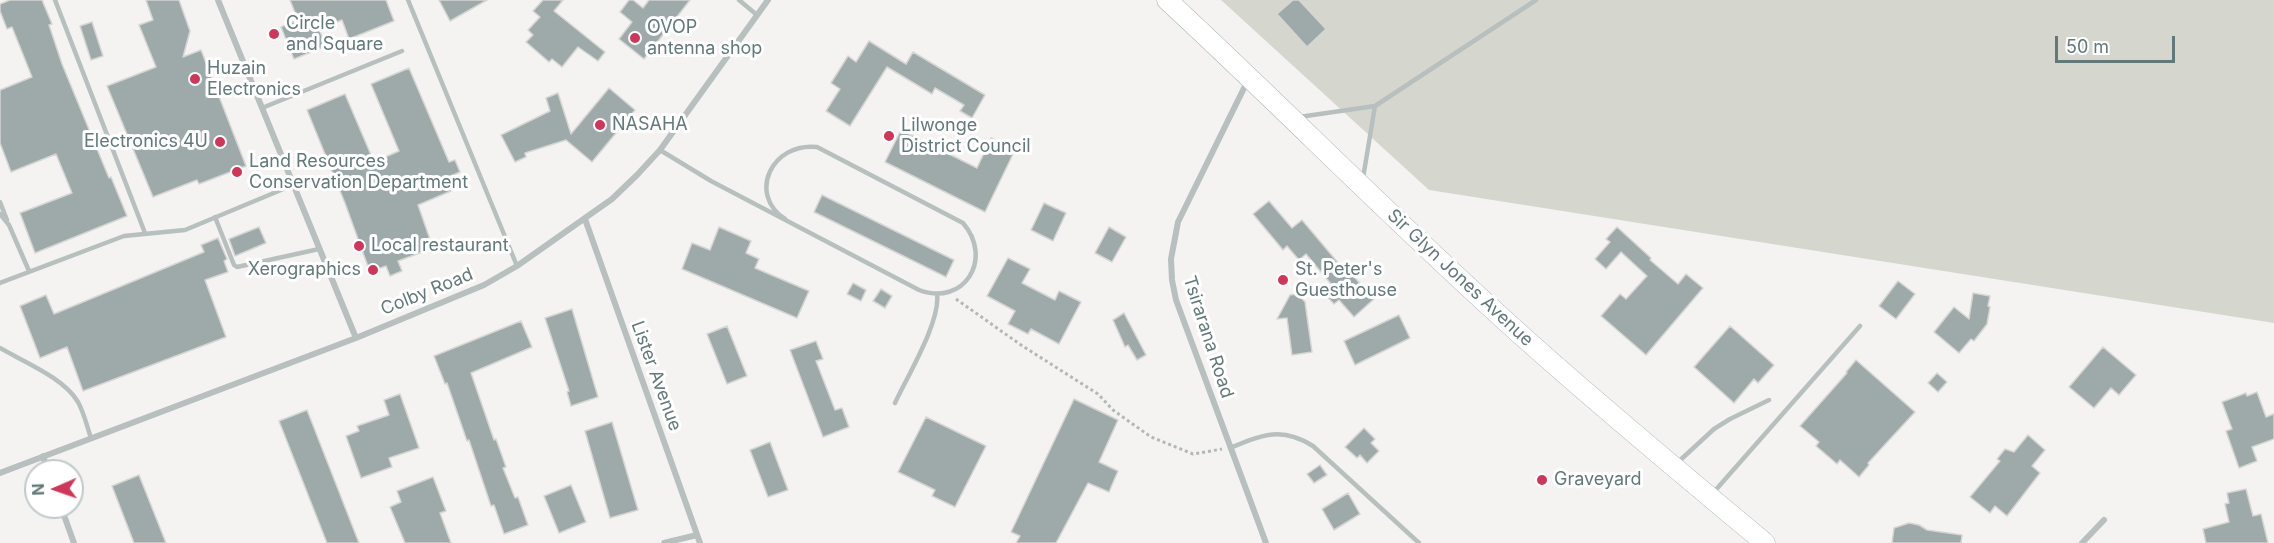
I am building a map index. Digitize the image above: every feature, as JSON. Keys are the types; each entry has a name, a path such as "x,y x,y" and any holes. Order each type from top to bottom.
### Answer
{"main road":[{"name":"Sir Glyn Jones Avenue","path":"1167,0 1250,77 1361,187 1529,343 1765,543"}],"street":[{"path":"218,0 356,338"},
{"name":"Colby Road","path":"0,473 356,338 484,285 517,266 612,199 660,150 768,0"},
{"name":"Tsirarana Road","path":"1250,77 1178,222 1171,259 1176,300 1266,543"},
{"name":"Lister Avenue","path":"585,219 700,543"},
{"path":"65,519 74,543"},
{"path":"2082,543 2104,520"},
{"path":"664,543 697,535"}],"lane":[{"path":"55,0 145,233"},
{"path":"408,0 517,266"},
{"path":"739,0 757,15"},
{"path":"1292,118 1375,106 1536,0"},
{"path":"262,108 402,51"},
{"path":"1361,187 1375,106"},
{"path":"660,150 711,181 919,290 937,294 947,293 963,284 975,268 976,249 970,231 955,218 817,147 797,147 780,156 770,172 768,191 774,209 784,219"},
{"path":"0,283 124,236 185,230 293,185"},
{"path":"0,202 29,271"},
{"path":"0,214 9,225"},
{"path":"215,217 234,265 237,267 320,249"},
{"path":"895,403 936,318 937,294"},
{"path":"1710,497 1860,326"},
{"path":"0,348 58,381 69,391 78,403 91,438"},
{"path":"1673,466 1714,429 1769,400"},
{"path":"1230,448 1262,435 1275,433 1289,434 1301,439 1313,446 1419,543"}],"path":[{"path":"947,293 1021,345 1098,394 1113,410 1151,437 1193,453 1230,448"}],"shaded area":[{"path":"1221,0 2274,0 2274,323 1429,190"}],"building":[{"path":"10,0 42,0 52,24 49,25 62,64 127,216 35,253 20,213 72,193 56,154 11,172 0,143 0,90 32,77 12,27 7,29 0,11 0,4"},
{"path":"146,0 179,0 190,31 183,57 201,50 246,166 199,184 197,180 153,197 107,86 156,67 139,25 153,20"},
{"path":"290,0 386,0 394,21 349,39 342,20 319,29 326,46 294,59 281,27 298,20"},
{"path":"439,0 487,0 450,21"},
{"path":"543,0 563,0 554,11 605,52 598,61 578,47 562,67 552,59 549,62 526,42 533,35 528,30 540,17 533,11"},
{"path":"629,0 633,0 643,8 649,0 690,0 644,59 619,39 632,22 620,12"},
{"path":"1293,0 1299,0 1326,29 1307,47 1277,14"},
{"path":"92,22 103,56 91,60 80,26"},
{"path":"869,41 906,64 913,52 985,95 972,118 960,111 964,105 935,88 932,94 887,67 850,126 826,111 840,89 831,83 848,56 856,62"},
{"path":"409,68 449,162 455,160 460,172 446,178 451,191 418,205 433,248 398,261 402,271 390,276 386,266 370,272 307,110 345,94 374,162 399,151 371,84"},
{"path":"609,88 635,110 592,162 566,140 525,153 526,157 515,162 501,135 550,111 546,98 558,93 571,134"},
{"path":"901,130 977,168 991,138 1015,150 985,212 885,162"},
{"path":"822,195 954,260 946,277 814,212"},
{"path":"1269,201 1292,228 1302,220 1345,271 1347,269 1374,299 1354,317 1339,300 1334,304 1322,291 1331,284 1306,254 1299,260 1287,246 1283,250 1253,214"},
{"path":"1044,203 1066,213 1053,241 1031,230"},
{"path":"259,227 266,243 235,256 229,239"},
{"path":"719,227 751,241 746,253 759,259 755,268 809,291 797,318 682,269 692,243 710,250"},
{"path":"1109,227 1126,237 1112,262 1095,253"},
{"path":"1617,227 1678,284 1686,274 1703,288 1646,355 1601,316 1620,294 1626,299 1647,276 1621,252 1606,269 1595,259 1610,242 1606,239"},
{"path":"218,238 227,259 224,261 228,272 205,280 226,337 83,391 67,347 40,358 20,306 46,295 54,314 204,252 201,245"},
{"path":"1008,258 1030,269 1022,283 1055,300 1059,291 1081,302 1059,344 1031,329 1028,334 1008,324 1015,311 987,296"},
{"path":"1898,281 1915,294 1896,319 1879,306"},
{"path":"853,283 866,290 861,301 847,294"},
{"path":"881,289 892,296 885,308 873,301"},
{"path":"1973,293 1990,296 1987,324 1974,341 1971,339 1959,353 1934,332 1954,307 1969,319"},
{"path":"1298,294 1305,302 1312,352 1292,355 1287,318 1277,319 1290,295"},
{"path":"572,309 598,397 571,406 567,392 569,391 545,318"},
{"path":"1124,313 1146,355 1137,360 1128,345 1125,347 1113,320"},
{"path":"1399,315 1410,338 1355,365 1344,341"},
{"path":"521,321 532,347 471,373 494,440 496,439 506,467 503,468 515,498 518,497 528,525 504,534 494,505 491,506 447,383 445,384 434,356"},
{"path":"727,326 747,376 727,384 707,334"},
{"path":"1730,326 1774,365 1758,383 1754,379 1734,403 1694,367"},
{"path":"816,341 823,359 816,361 835,410 842,408 849,427 823,437 790,350"},
{"path":"2103,347 2136,375 2119,395 2111,388 2094,408 2069,387"},
{"path":"1856,360 1915,412 1868,463 1869,465 1859,477 1840,460 1837,464 1816,446 1819,442 1800,426"},
{"path":"1937,373 1947,382 1938,392 1928,383"},
{"path":"2257,392 2266,417 2274,414 2274,439 2252,447 2257,461 2239,468 2226,431 2232,429 2222,402 2246,393 2247,396"},
{"path":"400,394 419,448 389,458 392,467 361,478 346,436 359,431 357,426 389,415 384,400"},
{"path":"1074,399 1118,420 1099,462 1118,471 1109,492 1088,483 1056,543 1016,543 1020,536 1011,532"},
{"path":"307,410 359,543 327,543 279,421"},
{"path":"926,417 986,446 955,507 932,496 935,490 898,472"},
{"path":"612,422 638,510 610,518 585,431"},
{"path":"1364,428 1375,439 1371,443 1379,451 1367,463 1360,455 1357,458 1345,447"},
{"path":"2028,435 2045,450 2032,466 2040,473 2007,516 1995,506 1990,513 1970,497 2000,461 1997,459 2005,449 2014,452"},
{"path":"770,442 788,490 768,497 750,450"},
{"path":"1320,465 1327,475 1314,483 1307,474"},
{"path":"139,475 166,543 134,543 112,486"},
{"path":"433,477 446,511 440,513 451,543 405,543 390,507 401,502 397,491"},
{"path":"571,485 586,522 559,533 544,496"},
{"path":"2246,489 2253,516 2261,514 2268,543 2206,543 2203,529 2229,522 2225,504 2229,503 2227,493"},
{"path":"1348,493 1360,514 1334,530 1322,509"},
{"path":"1909,523 1927,530 1962,535 1961,543 1892,543 1894,528"}],"place":[{"name":"Circle and Square","path":"274,34"},
{"name":"OVOP antenna shop","path":"635,38"},
{"name":"Huzain Electronics","path":"195,79"},
{"name":"NASAHA","path":"600,125"},
{"name":"Lilwonge District Council","path":"889,136"},
{"name":"Electronics 4U","path":"220,142"},
{"name":"Land Resources Conservation Department","path":"237,172"},
{"name":"Local restaurant","path":"359,246"},
{"name":"Xerographics","path":"373,270"},
{"name":"St. Peter's Guesthouse","path":"1283,280"},
{"name":"Graveyard","path":"1542,480"}]}
